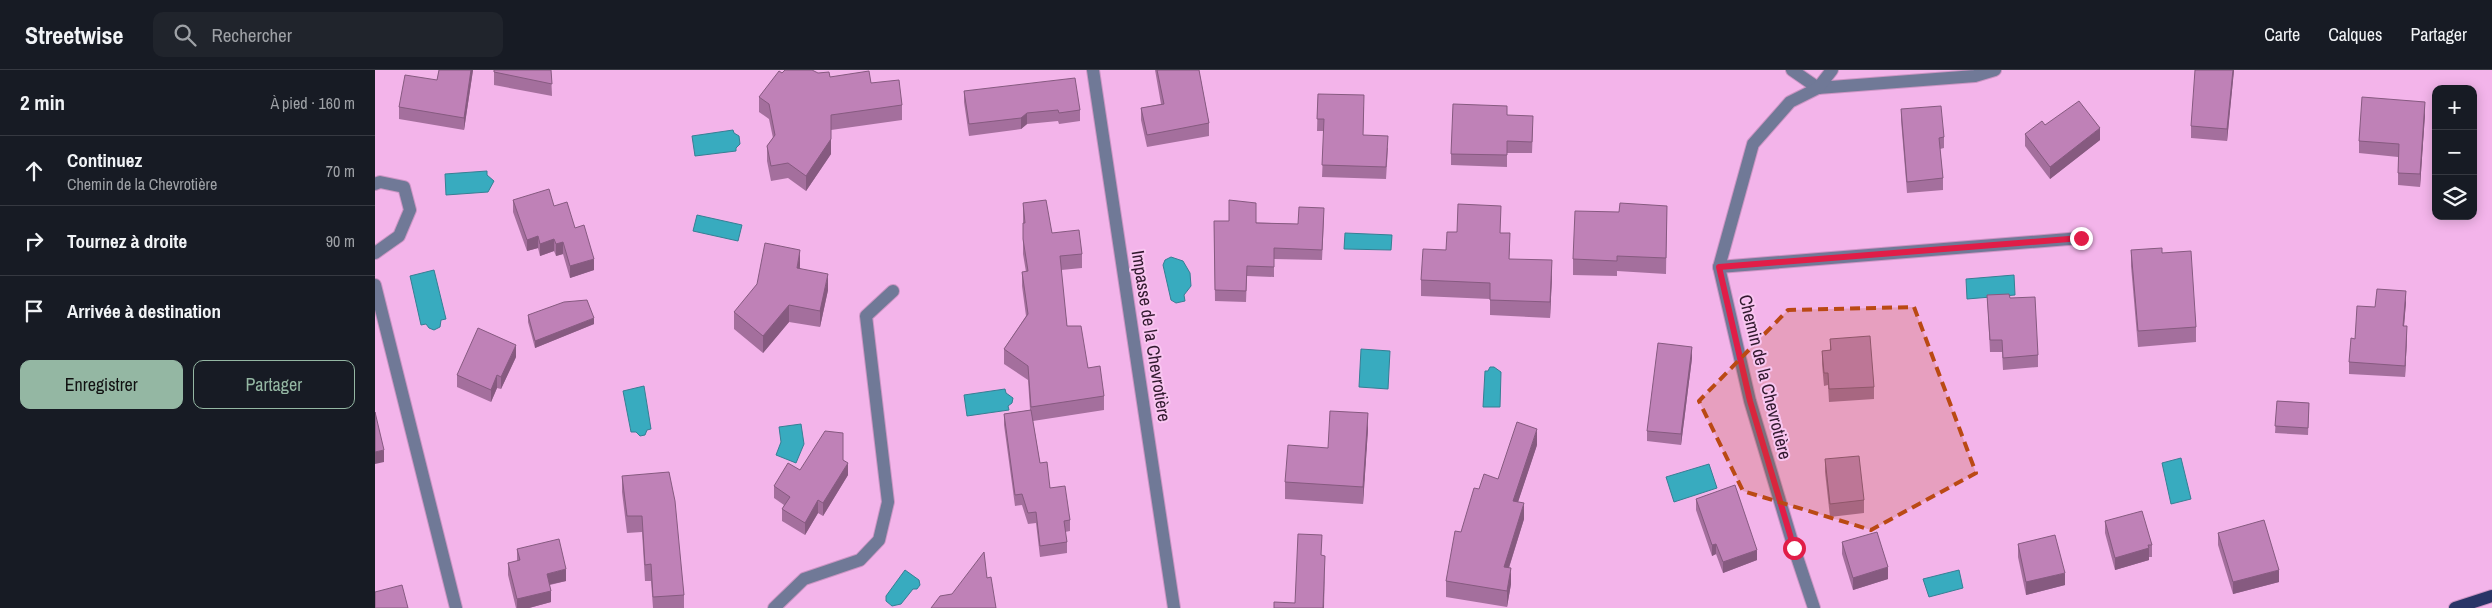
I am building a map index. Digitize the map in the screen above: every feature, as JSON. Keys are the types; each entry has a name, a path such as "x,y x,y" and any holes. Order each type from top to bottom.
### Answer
{"main road":[{"path":"2455,608 2492,596"}],"street":[{"name":"Impasse de la Chevrotière","path":"1093,70 1174,608"},
{"path":"1792,70 1818,88 1975,76 1995,70"},
{"name":"Chemin de la Chevrotière","path":"1814,608 1750,401 1719,267 1753,144 1790,102 1818,88 1832,70"},
{"path":"375,184 380,182 404,187 411,210 399,236 375,253"},
{"path":"1719,267 2081,238"},
{"path":"375,285 456,608"},
{"path":"774,608 803,579 860,560 879,540 889,502 866,316 893,291"}],"highlighted area":[{"path":"1914,307 1976,473 1871,530 1743,491 1699,401 1788,310"}],"shaded area":[{"path":"733,130 739,136 740,144 736,151 695,156 692,136"},
{"path":"487,171 487,175 494,181 488,192 446,195 445,174"},
{"path":"697,215 742,225 738,241 693,231"},
{"path":"1345,233 1392,235 1391,250 1344,249"},
{"path":"1171,257 1183,261 1190,273 1191,286 1184,295 1185,301 1176,303 1171,300 1163,265 1165,260"},
{"path":"434,270 446,319 441,320 440,327 434,330 426,324 421,325 410,276"},
{"path":"2014,275 2015,295 1967,299 1966,279"},
{"path":"1361,349 1390,351 1388,389 1359,387"},
{"path":"1490,367 1494,367 1501,372 1500,407 1483,407 1485,371 1488,371"},
{"path":"644,386 651,429 647,430 645,435 640,436 636,432 631,432 623,391"},
{"path":"1005,389 1006,393 1013,398 1012,403 1008,406 1009,410 967,416 964,395"},
{"path":"801,424 804,444 796,463 776,455 781,442 779,427"},
{"path":"2181,458 2191,499 2171,504 2162,463"},
{"path":"1709,464 1717,488 1674,502 1666,477"},
{"path":"905,570 919,580 920,585 917,589 913,589 901,604 892,606 886,601 886,596"},
{"path":"1959,570 1963,588 1929,597 1923,579"}],"building":[{"path":"439,70 471,70 464,118 399,107 405,75 437,80"},
{"path":"494,70 551,70 552,84 494,72"},
{"path":"785,70 829,72 830,77 869,71 871,83 899,80 902,105 831,115 831,139 806,176 788,163 771,166 767,146 775,135 769,104 759,97 779,71 782,73"},
{"path":"1157,70 1199,70 1209,123 1147,135 1141,108 1164,104"},
{"path":"2195,70 2233,70 2227,129 2191,126"},
{"path":"1075,78 1080,110 1059,113 1058,110 1027,113 1021,118 969,124 964,91"},
{"path":"1318,94 1364,95 1363,135 1388,136 1386,167 1322,165 1324,119 1317,119"},
{"path":"2362,97 2425,102 2420,174 2398,173 2399,144 2359,141"},
{"path":"2079,101 2100,128 2050,167 2025,134 2042,121 2045,125"},
{"path":"1453,104 1507,106 1507,115 1533,116 1532,142 1507,141 1507,155 1451,154"},
{"path":"1941,106 1944,137 1939,138 1943,178 1907,182 1901,109"},
{"path":"549,189 554,206 567,202 575,228 584,225 594,259 570,266 563,242 556,244 554,239 540,244 538,236 527,240 513,200"},
{"path":"1046,200 1052,233 1079,230 1082,254 1060,256 1067,326 1081,326 1088,368 1100,366 1104,396 1031,407 1028,366 1004,349 1028,314 1022,272 1028,271 1023,239 1023,223 1025,223 1023,203"},
{"path":"1229,200 1256,203 1256,223 1298,224 1299,207 1324,208 1322,250 1274,248 1274,267 1247,266 1246,291 1215,290 1214,221 1229,221"},
{"path":"1620,203 1667,206 1666,258 1617,256 1617,261 1573,259 1575,211 1619,212"},
{"path":"1458,204 1501,206 1500,233 1510,233 1509,259 1552,260 1550,302 1490,300 1490,283 1421,280 1423,249 1446,250 1447,232 1457,232"},
{"path":"765,243 800,250 797,268 828,274 820,311 789,305 763,336 734,312 757,284"},
{"path":"2162,248 2162,253 2191,251 2196,327 2138,331 2131,250"},
{"path":"2377,289 2406,291 2403,326 2407,326 2405,366 2349,362 2351,338 2355,339 2357,306 2375,307"},
{"path":"2009,294 2010,298 2035,297 2038,355 2003,358 2002,340 1990,340 1987,295"},
{"path":"587,300 594,318 535,341 528,315 564,302"},
{"path":"478,328 516,345 501,377 497,375 491,390 457,375"},
{"path":"1870,336 1874,387 1829,389 1828,373 1824,373 1822,351 1831,350 1830,339"},
{"path":"1658,343 1692,347 1681,434 1647,431"},
{"path":"2277,401 2309,403 2308,428 2275,426"},
{"path":"1031,410 1040,463 1047,462 1050,488 1065,486 1070,520 1064,521 1067,542 1040,546 1036,512 1028,513 1022,494 1015,495 1004,414"},
{"path":"1330,411 1368,413 1363,487 1285,482 1288,445 1328,448"},
{"path":"375,412 384,450 375,452"},
{"path":"1517,422 1537,429 1513,501 1524,503 1504,567 1511,568 1507,591 1446,581 1455,531 1461,532 1474,488 1479,489 1484,474 1498,479"},
{"path":"825,431 843,433 843,460 848,463 823,503 818,500 805,523 782,509 790,497 774,486 788,463 800,470"},
{"path":"1859,456 1864,500 1830,504 1825,459"},
{"path":"669,472 675,501 684,595 653,597 651,564 645,565 642,516 627,516 622,476"},
{"path":"1735,485 1757,550 1723,562 1716,544 1712,545 1696,499"},
{"path":"2142,511 2152,545 2148,545 2149,548 2115,558 2105,521"},
{"path":"2264,520 2279,570 2233,582 2218,533"},
{"path":"1877,532 1888,567 1853,578 1842,542"},
{"path":"1298,534 1322,535 1321,555 1325,556 1323,608 1274,608 1274,602 1295,603"},
{"path":"2055,535 2065,573 2026,582 2018,544"},
{"path":"559,539 566,569 547,574 551,591 517,599 508,563 520,560 517,549"},
{"path":"984,552 987,578 991,577 996,608 931,608 940,596 952,594"},
{"path":"402,585 408,608 375,608 375,592"}],"route":[{"path":"1794,548 1750,401 1719,267 2081,238"}]}
